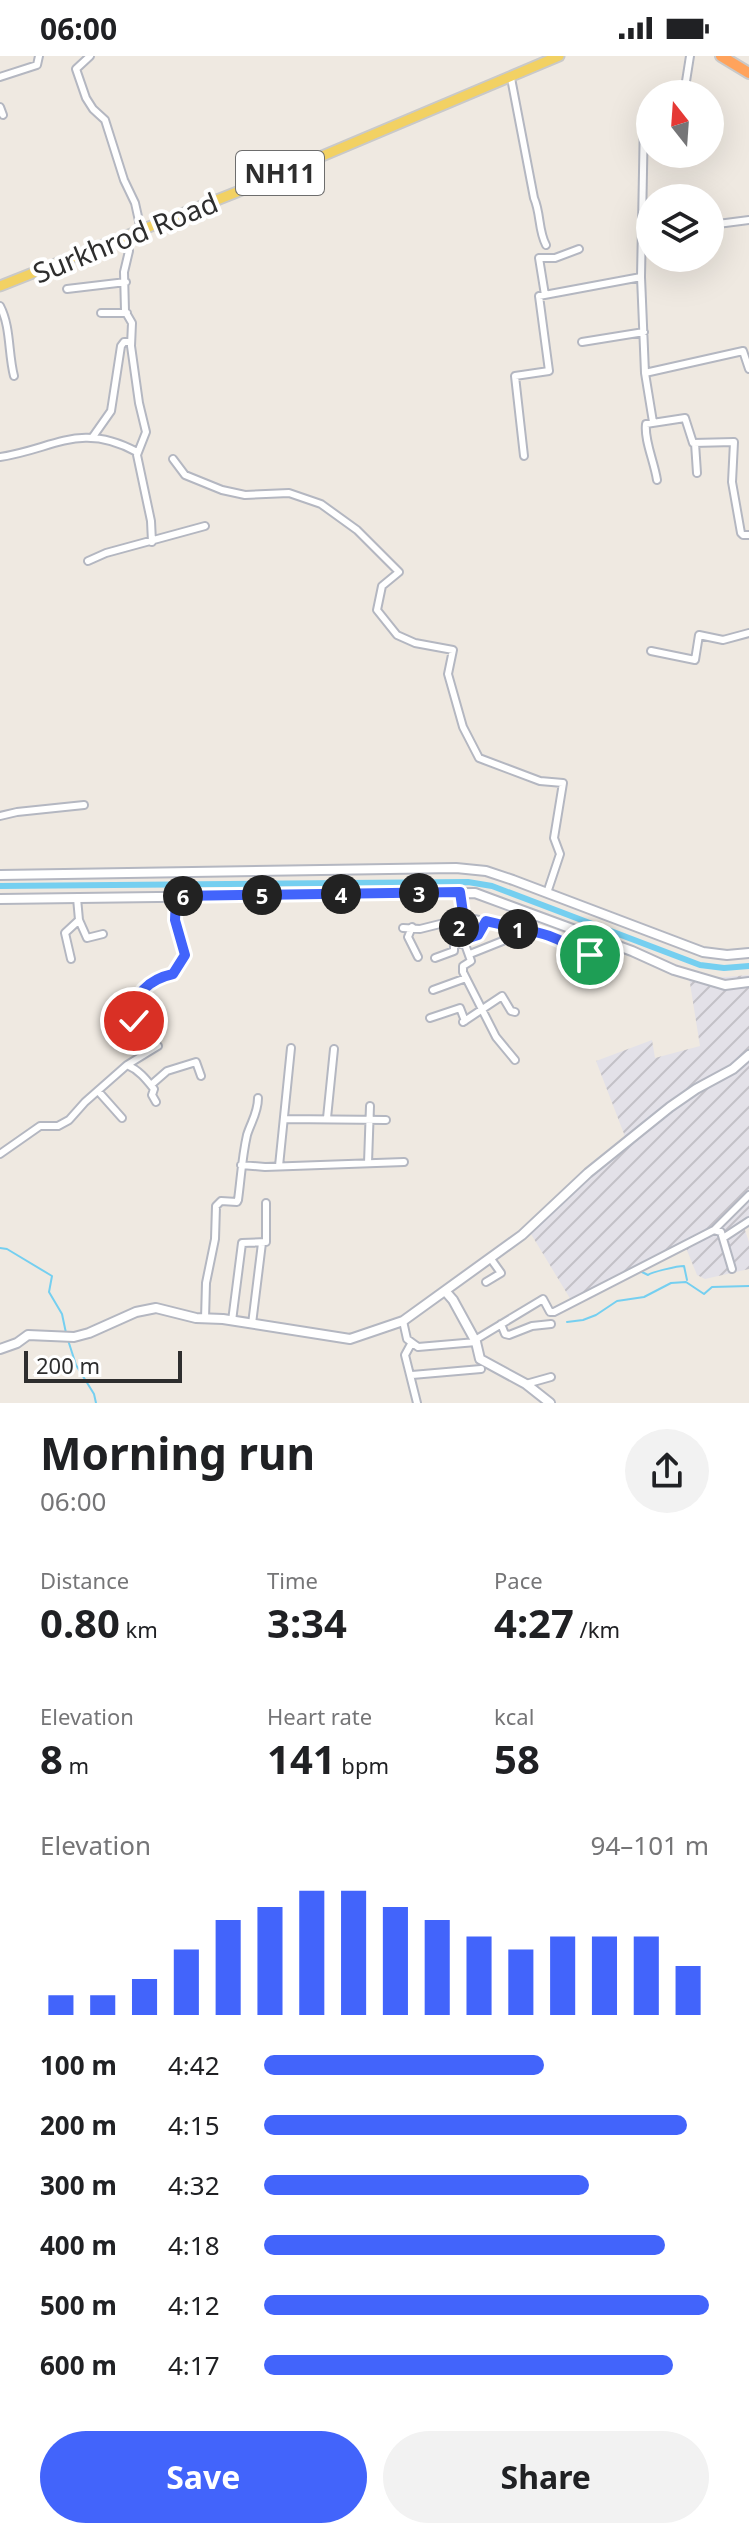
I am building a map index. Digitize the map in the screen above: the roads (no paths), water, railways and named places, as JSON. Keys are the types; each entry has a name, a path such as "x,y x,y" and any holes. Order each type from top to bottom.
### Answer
{"highway":[{"path":"721,56 749,73"}],"main road":[{"name":"Surkhrod Road","path":"0,286 559,56"}],"street":[{"path":"0,77 39,65 39,56"},
{"path":"90,56 76,69 86,98 105,120 124,180 135,203 141,230"},
{"path":"686,80 690,56"},
{"path":"511,78 534,198 539,210 541,236 546,245"},
{"path":"0,107 3,115"},
{"path":"724,223 749,220"},
{"path":"126,236 129,251 124,272 125,308 132,323 131,342 146,432 137,452 151,521 152,542"},
{"path":"545,295 539,258 555,258 579,249"},
{"path":"641,272 645,373 653,422"},
{"path":"524,456 514,378 516,375 549,371 539,297 641,277"},
{"path":"67,289 126,282"},
{"path":"0,306 14,376"},
{"path":"101,313 127,313"},
{"path":"582,342 644,332"},
{"path":"92,438 111,411 121,346 124,342 131,342"},
{"path":"645,373 743,351 749,369"},
{"path":"657,480 644,425 653,422 686,419 692,442 695,443 697,473"},
{"path":"0,457 73,437 125,445 137,452"},
{"path":"695,443 735,443 732,485 741,533 749,535"},
{"path":"173,459 185,475 222,490 245,495 289,493 321,504 357,530 373,549 388,559 399,572 382,586 377,610 397,635 415,643 453,650 448,674 463,727 479,758 540,781 563,783 554,838 560,854 547,893"},
{"path":"88,561 106,553 205,526"},
{"path":"651,651 695,660 699,635 723,640 749,633"},
{"path":"0,816 84,805"},
{"path":"0,875 456,868 486,871 703,952 727,955 749,953"},
{"path":"457,922 463,913 460,892"},
{"path":"0,899 475,893 624,948 674,970 725,985 749,982"},
{"path":"147,1043 134,1021 134,1007 144,988 155,978 173,974 185,955 175,920 176,896"},
{"path":"77,898 79,920 87,938 103,934"},
{"path":"474,919 538,932 564,941 581,955 590,955 602,946 624,948"},
{"path":"71,959 65,933 79,920"},
{"path":"454,951 454,946 463,940 478,935 486,921"},
{"path":"403,928 420,929 457,922"},
{"path":"457,922 471,961 463,966 466,978 496,1037 515,1060"},
{"path":"412,927 408,937 418,957"},
{"path":"435,958 510,938 514,929"},
{"path":"433,990 466,978"},
{"path":"430,1018 460,1008 464,1021 502,996 511,1011 515,1012"},
{"path":"0,1154 40,1126 58,1126 69,1120 127,1065 158,1046"},
{"path":"279,1166 291,1048"},
{"path":"327,1118 334,1049"},
{"path":"0,1349 28,1335 74,1337 156,1308 205,1319 350,1339 403,1321 522,1235 588,1173 670,1107 733,1069 749,1055"},
{"path":"151,1085 167,1071 196,1062 201,1076"},
{"path":"127,1065 137,1070 151,1085 156,1102"},
{"path":"98,1091 122,1118"},
{"path":"205,1319 206,1283 215,1239 216,1206 221,1201 238,1200 241,1165 249,1130 258,1111 258,1098"},
{"path":"368,1163 370,1106"},
{"path":"284,1119 386,1120"},
{"path":"241,1165 404,1162"},
{"path":"403,1321 407,1339 418,1347 475,1341 543,1299 550,1312 554,1312 714,1230 749,1195"},
{"path":"232,1321 242,1243 266,1242 266,1203"},
{"path":"723,1238 749,1221"},
{"path":"714,1230 721,1232 732,1269"},
{"path":"252,1324 262,1243"},
{"path":"486,1282 501,1273 491,1259"},
{"path":"446,1292 475,1341 480,1359 526,1384 550,1403"},
{"path":"501,1324 505,1334 509,1335 532,1326 551,1324"},
{"path":"411,1344 405,1355 417,1403"},
{"path":"412,1375 481,1369"},
{"path":"526,1384 551,1377"}],"waterway":[{"path":"0,886 468,882 492,886 700,965 724,968 749,966"},
{"path":"0,1248 7,1249 52,1276 49,1292 62,1314 66,1333"},
{"path":"640,1271 648,1275 684,1266 687,1280"},
{"path":"567,1322 583,1320 617,1301 644,1297 671,1283 686,1282 704,1294 712,1287 749,1286"},
{"path":"68,1340 76,1365 94,1394 96,1403"}]}
